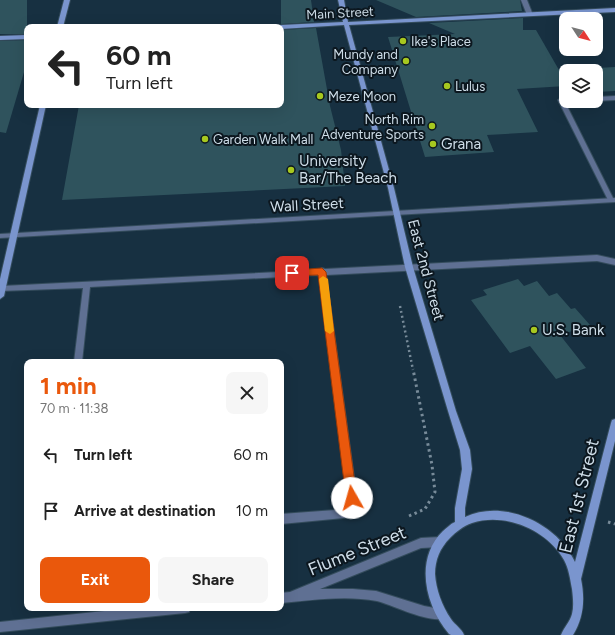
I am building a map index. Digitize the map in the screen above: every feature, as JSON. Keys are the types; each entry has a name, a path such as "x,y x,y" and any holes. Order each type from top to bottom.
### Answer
{"street":[{"path":"61,24 67,0"},
{"name":"East 2nd Street","path":"341,0 409,267 465,450 467,469 460,508 460,523"},
{"path":"524,0 530,15"},
{"name":"Main Street","path":"284,27 615,10"},
{"path":"0,38 24,37"},
{"path":"603,99 615,98"},
{"path":"42,108 1,293 87,284 409,267 597,258 615,262"},
{"path":"565,108 613,200"},
{"name":"Wall Street","path":"0,236 613,200"},
{"path":"284,519 354,513 322,272"},
{"path":"78,359 87,284"},
{"name":"East 1st Street","path":"576,578 615,423"},
{"path":"460,635 441,614 433,595 430,576 432,557 448,531 460,523 480,515 504,515 527,522 549,536 566,555 576,578 579,601 574,622 566,635"},
{"name":"Flume Street","path":"285,598 421,543 440,542"},
{"name":"Flume Street","path":"285,598 357,594 378,597 424,612 441,614"},
{"path":"0,627 156,611"}],"path":[{"path":"392,268 432,465 434,492 425,508 409,516"}],"building":[{"path":"0,0 27,0 27,24 24,24 24,34 0,34"},
{"path":"281,0 311,0 314,22 281,24"},
{"path":"376,0 520,0 522,11 416,17"},
{"path":"523,18 523,30 536,30 559,70 559,86 517,89 538,132 487,135 494,152 425,157 388,37 455,34 429,23"},
{"path":"316,28 330,106 341,150 345,186 62,200 78,108 284,108 284,30"},
{"path":"24,40 24,72 6,133 0,132 0,41"},
{"path":"615,67 615,91 603,92 603,68"},
{"name":"U.S. Bank","path":"518,279 524,286 537,281 549,296 557,293 571,309 575,308 590,325 560,335 586,368 556,379 530,346 510,353 471,300 487,295 483,290"}],"slow traffic":[{"path":"323,279 330,331"}],"place":[{"name":"Ike's Place","path":"403,41"},
{"name":"Mundy and Company","path":"406,61"},
{"name":"Lulus","path":"447,86"},
{"name":"Meze Moon","path":"320,96"},
{"name":"North Rim Adventure Sports","path":"432,126"},
{"name":"Garden Walk Mall","path":"205,139"},
{"name":"Grana","path":"433,144"},
{"name":"University Bar/The Beach","path":"291,170"},
{"name":"U.S. Bank","path":"534,330"}],"route":[{"path":"292,273 322,272 352,498"}]}
